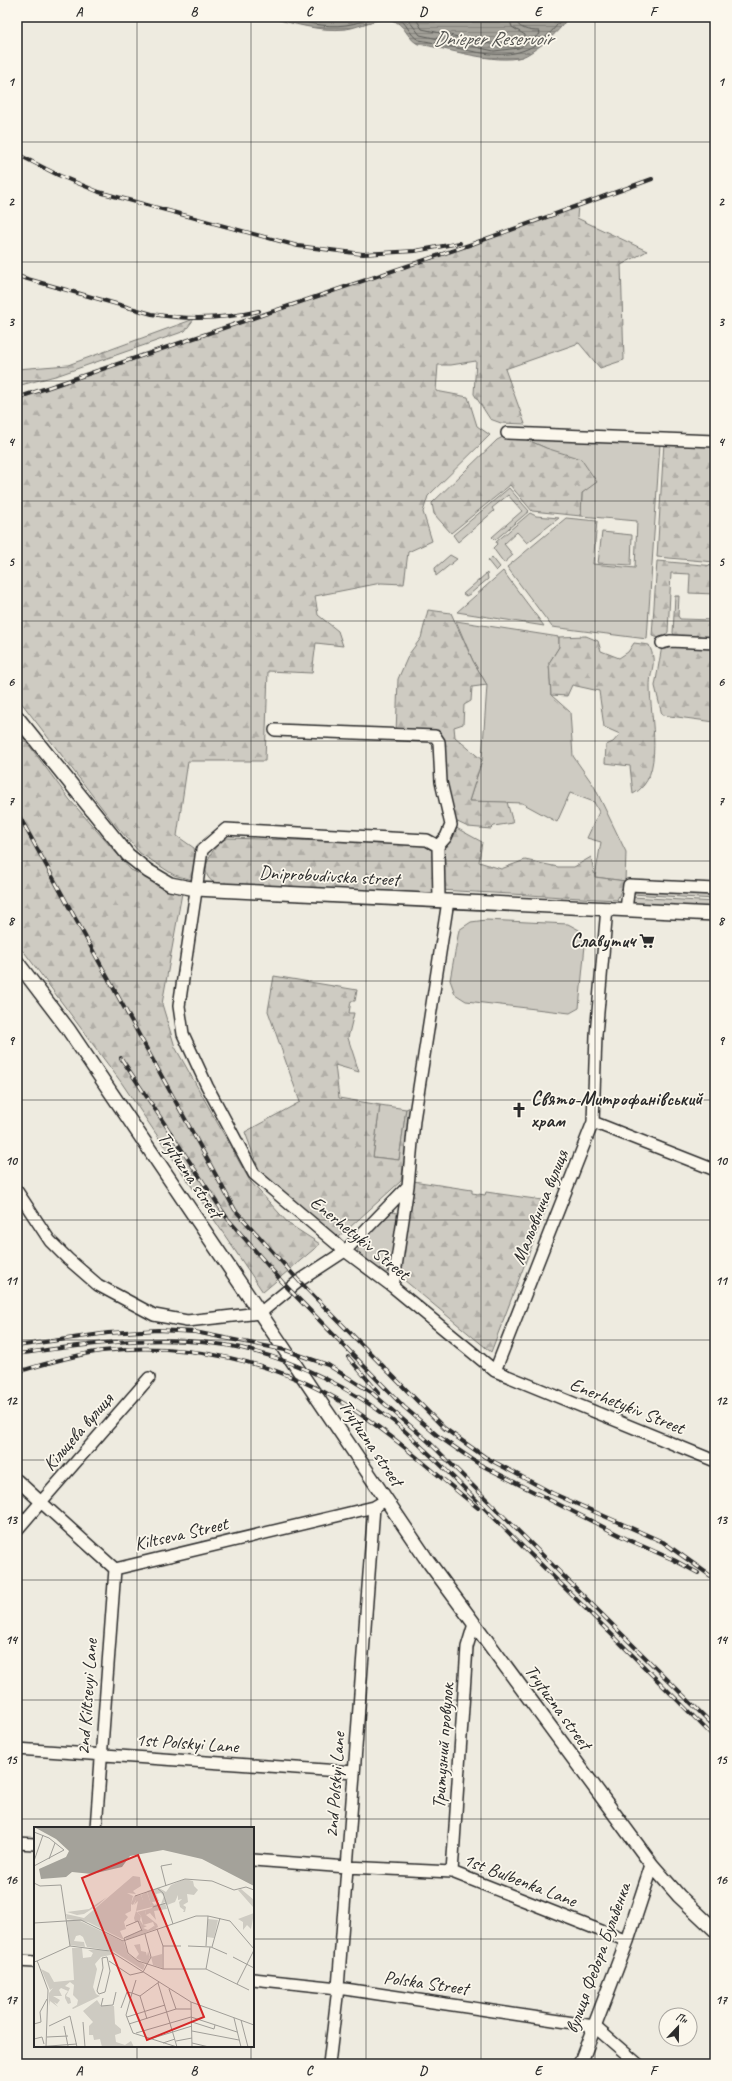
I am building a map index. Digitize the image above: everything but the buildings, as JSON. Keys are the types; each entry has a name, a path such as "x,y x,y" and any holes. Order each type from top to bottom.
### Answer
{"street":[{"path":"507,433 715,442"},
{"path":"662,643 670,641 715,644"},
{"name":"Dniprobudivska street","path":"17,717 128,855 148,871 170,884 196,889 715,914"},
{"path":"276,730 435,736 438,742 442,782 451,825 446,837 438,846 444,900 414,1120 408,1186 393,1287"},
{"name":"Enerhetykiv Street","path":"438,846 427,840 226,829 202,850 179,1006 183,1034 207,1086 254,1174 345,1251 393,1287 495,1371 715,1461"},
{"path":"626,909 629,886 715,889"},
{"name":"Мальовнича вулиця","path":"495,1371 593,1122 596,1035 607,908"},
{"name":"Trytuzna street","path":"17,962 68,1029 386,1500 474,1624 652,1865 679,1896 715,1930"},
{"path":"593,1122 715,1170"},
{"path":"17,1191 50,1241 98,1285 154,1315 187,1321 260,1313 299,1281 345,1251 408,1186"},
{"name":"Кільцева вулиця","path":"17,1480 41,1502 149,1378"},
{"name":"Kiltseva Street","path":"41,1502 115,1568 374,1508 386,1500"},
{"path":"17,1530 41,1502"},
{"name":"2nd Polskyi Lane","path":"329,2064 338,1988 374,1508"},
{"name":"2nd Kiltsevyi Lane","path":"96,1827 115,1568"},
{"name":"Тритузний провулок","path":"452,1872 467,1647 474,1624"},
{"name":"1st Polskyi Lane","path":"17,1749 101,1756 354,1772"},
{"path":"17,1843 34,1844"},
{"name":"1st Bulbenka Lane","path":"254,1860 347,1867 452,1872 627,1941"},
{"name":"вулиця Федора Бульбенка","path":"580,2064 627,1941 652,1865"},
{"path":"17,1961 34,1962"},
{"name":"Polska Street","path":"254,1979 338,1988 594,2026"},
{"path":"594,2026 638,2064"}],"green space":[{"path":"522,17 546,17 541,22 534,22"},
{"path":"578,205 577,218 647,251 621,265 624,360 600,368 579,343 505,369 525,424 501,423 490,419 474,394 476,361 451,365 438,365 436,391 468,397 477,426 490,435 428,496 423,512 432,541 408,552 404,584 381,583 315,596 318,615 338,631 343,646 316,643 312,673 268,671 265,761 188,761 177,836 194,848 196,859 193,880 174,875 140,853 112,821 17,697 17,398 472,244"},
{"path":"194,319 185,331 59,375 17,386 17,369 68,365"},
{"path":"507,435 523,438 546,448 581,459 597,482 582,493 581,516 532,511 510,485 451,533 434,514 432,503 497,440"},
{"path":"523,438 660,444 647,639 552,627 507,567 566,518 597,521 593,564 635,568 637,521 581,516 582,493 588,488 546,448"},
{"path":"664,442 715,444 715,562 657,557"},
{"path":"509,488 529,511 495,540 492,537 522,511 508,495 492,508 494,511 458,542 453,535"},
{"path":"530,513 536,516 559,518 527,543 517,532 504,544 513,555 504,563 493,548 497,544 496,542"},
{"path":"602,532 632,535 631,565 598,563"},
{"path":"450,555 457,559 436,576 435,568"},
{"path":"492,557 500,567 496,571 488,561"},
{"path":"657,561 715,566 715,594 689,593 690,574 671,573 668,632 663,639 652,636"},
{"path":"503,571 544,626 457,612"},
{"path":"487,573 488,579 470,594 466,596 463,594"},
{"path":"675,596 679,596 678,616 680,619 715,620 715,642 675,637 673,633"},
{"path":"428,610 451,613 473,661 487,685 472,687 471,701 464,705 463,724 454,727 455,737 482,760 469,801 507,802 513,823 494,826 491,829 468,827 449,818 439,742 396,733 398,679 409,654 421,638"},
{"path":"456,621 559,637 559,647 549,663 551,695 570,712 573,756 594,786 626,852 625,881 595,877 601,842 587,838 599,812 594,802 570,793 557,822 522,803 469,801 482,760 487,685 473,661"},
{"path":"586,636 598,641 601,651 619,658 628,652 634,643 649,645 652,652 653,662 650,687 654,745 653,761 650,775 643,786 633,794 630,766 605,763 606,745 613,742 620,734 604,727 599,691 572,685 567,696 551,695 549,663 559,647 559,637"},
{"path":"662,646 715,648 715,722 662,715 655,686"},
{"path":"17,729 70,800 131,870 182,893 162,1004 175,1047 250,1181 289,1224 320,1244 263,1292 121,1082 25,953 17,946"},
{"path":"451,825 482,842 479,862 501,869 525,860 558,867 574,867 591,857 595,877 625,881 617,900 439,890 438,846"},
{"path":"227,838 423,844 433,847 437,889 431,893 217,884 210,880 206,868 211,854 221,842"},
{"path":"633,891 715,892 715,899 632,894"},
{"path":"632,897 715,902 715,909 634,904"},
{"path":"486,920 568,924 581,931 585,945 579,1008 570,1013 466,1001 455,994 450,980 459,930 471,922"},
{"path":"274,976 357,990 355,1001 351,1001 349,1013 354,1013 348,1038 359,1072 335,1065 339,1098 380,1105 373,1157 399,1160 406,1109 413,1106 401,1181 338,1238 259,1170 245,1132 300,1102 268,1011"},
{"path":"380,1105 406,1109 399,1160 373,1157"},
{"path":"413,1181 472,1190 472,1193 485,1195 486,1192 549,1201 491,1352 398,1275"},
{"path":"392,1212 397,1213 399,1217 390,1271 382,1275 357,1254 359,1244"}],"water":[{"name":"Dnieper Reservoir","path":"267,17 522,17 534,22 540,22 546,17 568,17 552,36 529,54 511,59 498,59 418,44 411,38 403,27 391,20 385,19 374,21 352,28 336,30 306,26"}],"railway":[{"path":"17,154 58,175 99,192 298,246 363,254 415,251 460,243"},
{"path":"17,398 472,244 652,179"},
{"path":"17,276 152,314 165,316 206,318 232,316 259,311"},
{"path":"17,812 235,1210 299,1281 444,1428 485,1457 552,1493 663,1542 715,1579"},
{"path":"121,1058 227,1218 284,1284 404,1407 438,1436 479,1464 631,1541 674,1560 698,1573"},
{"path":"17,1346 108,1333 158,1330 195,1332 285,1350 328,1365 371,1392 429,1442 715,1727"},
{"path":"17,1354 101,1343 129,1341 157,1340 213,1343 262,1353 302,1368 340,1386 376,1409 406,1432 715,1738"},
{"path":"17,1372 80,1355 102,1351 133,1349 165,1349 197,1352 261,1366 292,1377 321,1390 348,1406 398,1442 478,1508"},
{"path":"348,1357 379,1393"}],"place":[{"name":"Славутич","path":"647,941"},
{"name":"Свято-Митрофанівський храм","path":"519,1110"}]}
